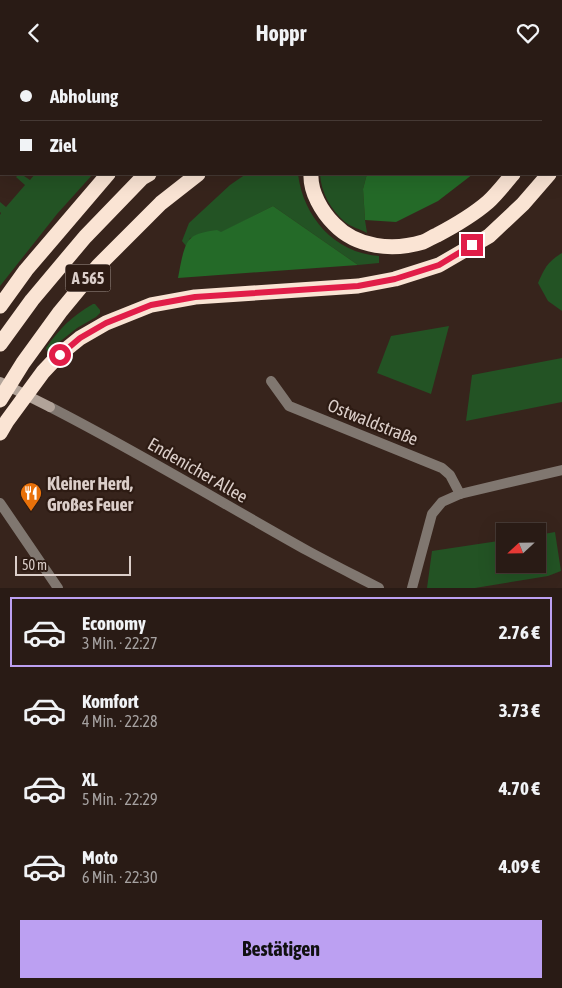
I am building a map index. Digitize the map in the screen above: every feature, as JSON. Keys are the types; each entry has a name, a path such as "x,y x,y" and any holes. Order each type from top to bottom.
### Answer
{"highway":[{"path":"0,305 26,270 107,175"},
{"name":"A 565","path":"0,344 32,300 85,237 146,175"},
{"name":"A 565","path":"0,400 22,363 60,312 98,266 161,203 197,175"},
{"path":"311,175 315,196 329,219 341,231 358,241 375,246 398,247 424,242 455,226 488,202 512,175"},
{"path":"2,430 48,366 80,338 106,323 151,305 195,297 358,286 395,279 439,265 490,236 523,204 548,175"}],"street":[{"name":"Ostwaldstraße","path":"271,381 289,405 442,468 450,475 460,494"},
{"name":"Endenicher Allee","path":"0,382 148,460 310,552 379,588"},
{"path":"412,588 432,514 442,502 460,494 562,470"},
{"path":"0,503 58,588"}],"green space":[{"path":"22,175 30,180 34,175 92,175 57,214 0,286 0,202 6,207 25,185 16,177"},
{"path":"245,175 298,175 306,204 323,230 348,248 379,256 379,263 358,265 273,206 221,233 190,238 186,246 182,241 189,223 230,185"},
{"path":"320,175 367,175 363,189 367,233 347,224 335,212 322,188"},
{"path":"367,175 472,175 438,201 396,222 365,220 363,189"},
{"path":"273,206 358,265 178,278 185,246 192,237 210,231 217,230 221,232"},
{"path":"562,253 562,311 548,301 538,283 547,266"},
{"path":"93,304 100,310 100,313 47,351 46,348 61,328"},
{"path":"449,326 431,394 377,373 391,336"},
{"path":"562,358 562,402 466,421 472,375"},
{"path":"555,532 561,571 548,576 475,588 427,588 432,551 496,541 496,573 546,573 546,534"}],"place":[{"name":"Kleiner Herd, Großes Feuer","path":"31,512"}],"route":[{"path":"60,355 80,338 106,323 151,305 195,297 358,286 395,279 439,265 472,245"}]}
